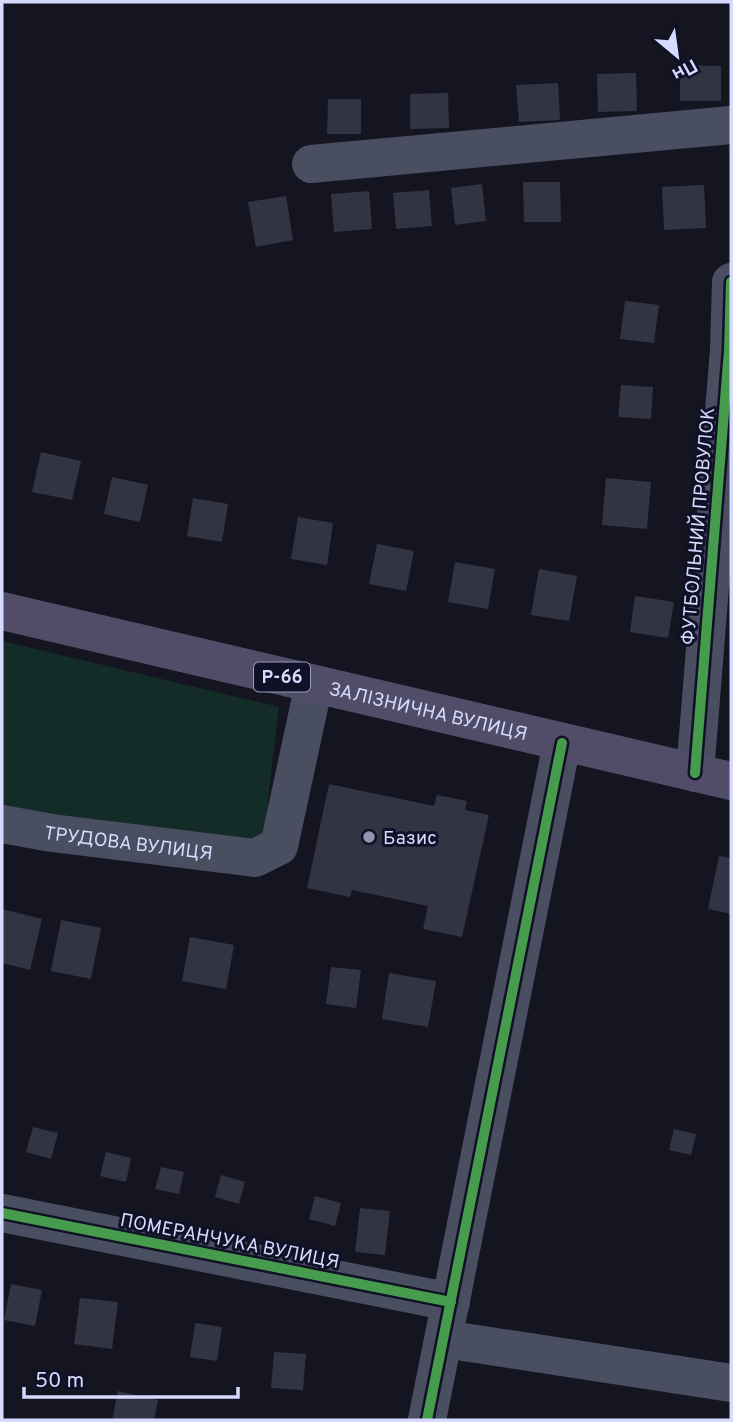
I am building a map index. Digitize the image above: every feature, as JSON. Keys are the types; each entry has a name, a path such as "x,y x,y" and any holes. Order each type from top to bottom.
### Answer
{"main road":[{"name":"ЗАЛІЗНИЧНА ВУЛИЦЯ","path":"2,611 713,777"}],"street":[{"path":"311,164 731,125"},
{"name":"ФУТБОЛЬНИЙ ПРОВУЛОК","path":"713,777 731,282"},
{"name":"ТРУДОВА ВУЛИЦЯ","path":"2,824 52,833 255,858 279,846 314,684"},
{"path":"427,1420 562,743"},
{"name":"ПОМЕРАНЧУКА ВУЛИЦЯ","path":"2,1213 450,1302"},
{"path":"444,1339 731,1383"}],"green space":[{"path":"2,641 279,707 263,843 2,810"}],"building":[{"path":"680,65 721,66 721,101 680,101"},
{"path":"636,73 637,111 598,112 597,74"},
{"path":"558,83 560,120 519,122 516,85"},
{"path":"448,93 449,128 410,129 410,94"},
{"path":"328,99 361,99 361,134 327,134"},
{"path":"523,182 560,182 561,222 524,222"},
{"path":"482,184 486,221 455,225 451,188"},
{"path":"704,185 706,228 664,230 662,187"},
{"path":"429,190 432,226 396,229 393,193"},
{"path":"369,191 372,229 334,232 331,194"},
{"path":"286,196 293,240 256,247 248,202"},
{"path":"625,301 659,305 654,343 620,339"},
{"path":"621,385 653,387 651,419 618,417"},
{"path":"41,452 81,461 72,500 32,492"},
{"path":"112,477 148,485 140,522 104,514"},
{"path":"606,478 651,482 647,529 602,525"},
{"path":"193,498 228,504 222,542 187,536"},
{"path":"298,517 333,523 327,565 291,559"},
{"path":"377,544 414,551 406,591 369,584"},
{"path":"455,562 495,569 488,609 448,602"},
{"path":"539,569 577,576 569,621 531,615"},
{"path":"635,596 674,602 668,638 630,632"},
{"path":"329,784 434,806 437,795 467,801 465,810 489,815 462,937 423,929 428,906 352,890 350,897 307,888"},
{"path":"719,856 731,858 731,914 708,909"},
{"path":"2,909 42,919 30,970 2,963"},
{"path":"61,920 101,928 91,979 51,971"},
{"path":"190,937 234,945 226,989 182,981"},
{"path":"331,967 361,970 356,1008 326,1004"},
{"path":"389,973 436,981 428,1027 382,1019"},
{"path":"33,1127 58,1133 51,1159 26,1152"},
{"path":"674,1129 696,1134 691,1155 669,1150"},
{"path":"106,1152 131,1158 126,1182 100,1176"},
{"path":"161,1167 184,1172 179,1194 155,1189"},
{"path":"221,1175 245,1182 239,1204 215,1197"},
{"path":"315,1196 341,1203 335,1226 309,1219"},
{"path":"360,1208 390,1211 385,1255 355,1252"},
{"path":"11,1284 42,1290 35,1326 4,1320"},
{"path":"80,1298 118,1302 112,1349 74,1344"},
{"path":"195,1323 222,1327 217,1361 190,1357"},
{"path":"274,1352 306,1354 303,1390 271,1388"},
{"path":"118,1391 158,1400 154,1420 112,1420"}],"cycle path":[{"path":"695,773 729,350 731,282"},
{"path":"427,1420 562,743"},
{"path":"2,1213 451,1302"}],"place":[{"name":"Базис","path":"369,837"}]}
